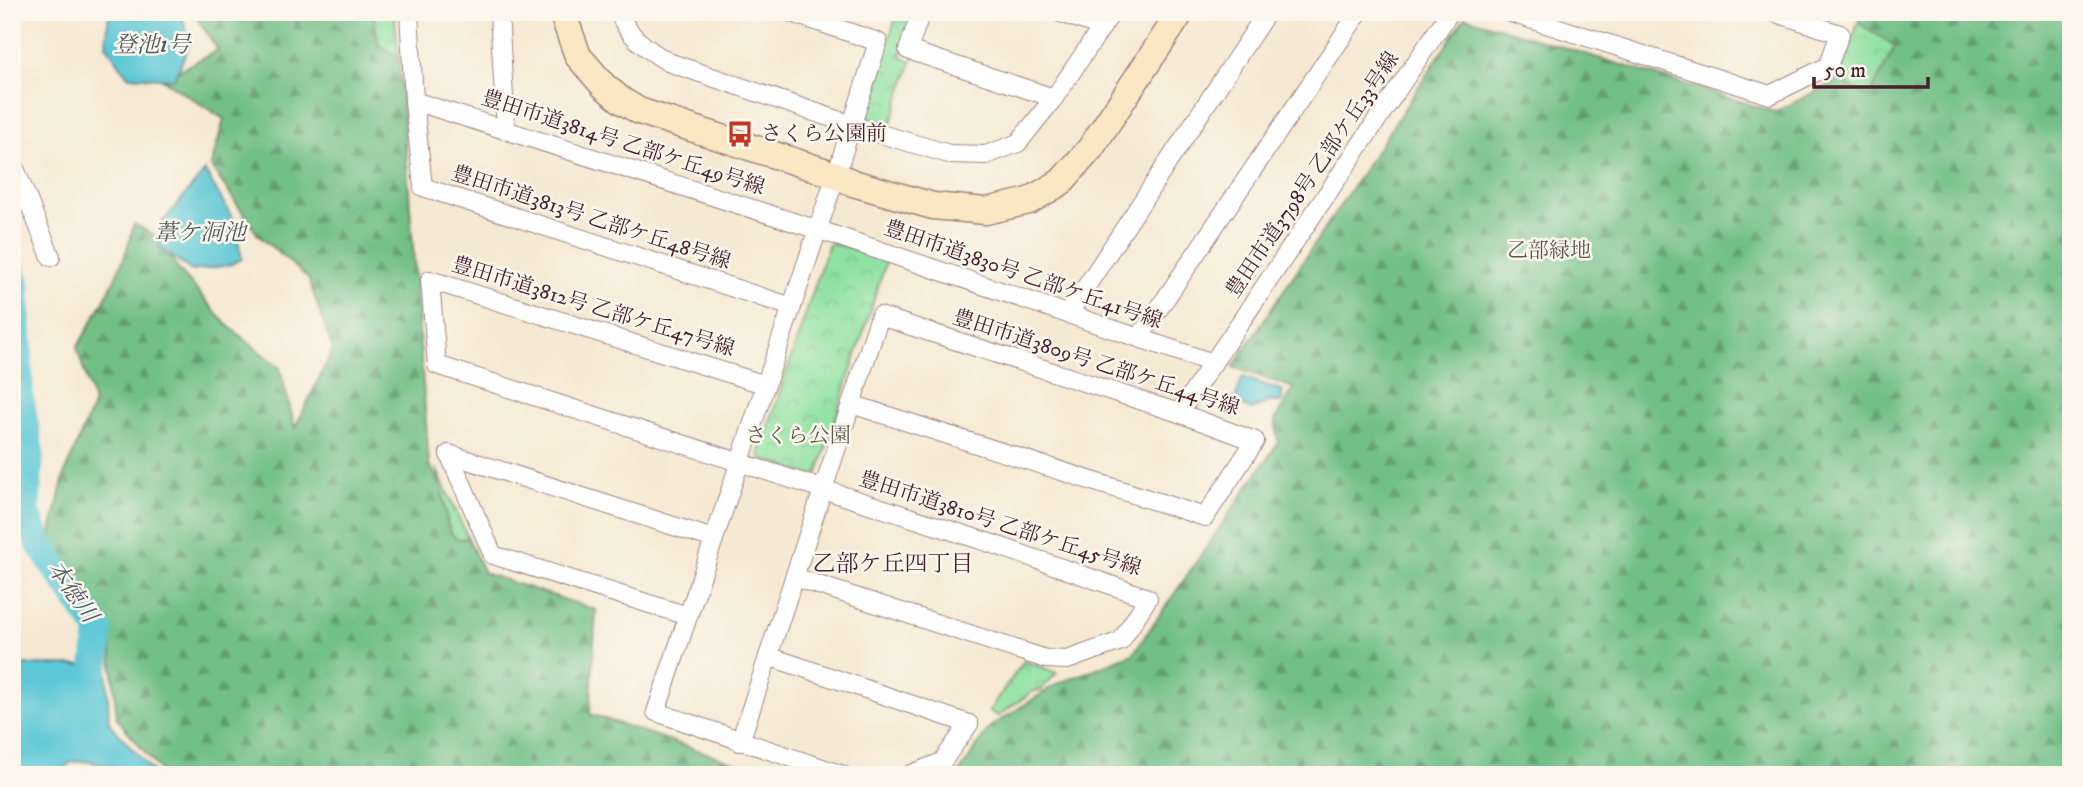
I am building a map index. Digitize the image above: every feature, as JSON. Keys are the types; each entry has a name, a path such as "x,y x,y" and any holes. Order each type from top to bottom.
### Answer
{"street":[{"name":"豊田市道3813号 乙部ケ丘48号線","path":"409,12 414,101 423,187 792,307"},
{"path":"499,12 506,130"},
{"path":"562,12 579,56 604,86 639,111 933,206 986,211 1029,201 1061,182 1090,149 1181,12"},
{"path":"619,12 621,20 641,46 668,62 949,154 986,155 1018,143 1054,98 1107,20 1058,12"},
{"path":"789,12 878,42 852,124 844,179 817,230 656,712 843,775"},
{"path":"921,12 908,50 1054,98"},
{"path":"1068,314 1267,12"},
{"path":"1139,338 1359,12"},
{"name":"豊田市道3798号 乙部ケ丘33号線","path":"1179,413 1450,12"},
{"path":"1508,12 1770,95 1828,66 1840,34 1773,12"},
{"name":"豊田市道3814号 乙部ケ丘49号線","path":"414,101 817,230"},
{"path":"12,161 51,257"},
{"name":"豊田市道3830号 乙部ケ丘41号線","path":"817,230 1213,363"},
{"name":"豊田市道3812号 乙部ケ丘47号線","path":"740,462 437,365 430,280 766,385"},
{"name":"豊田市道3809号 乙部ケ丘44号線","path":"880,316 1255,440 1205,517 851,404 880,316"},
{"path":"740,742 851,404"},
{"path":"688,616 494,555 449,454 714,539"},
{"path":"740,462 823,489"},
{"name":"豊田市道3810号 乙部ケ丘45号線","path":"794,577 1046,659 1067,660 1121,641 1148,598 823,489"},
{"path":"768,656 969,724 942,762 909,775"}],"green space":[{"path":"193,12 373,12 379,45 399,57 429,464 441,486 448,528 457,539 468,538 484,573 596,610 590,714 772,775 164,775 117,718 109,626 50,537 64,475 94,403 77,348 117,273 134,224 162,240 177,268 227,325 280,368 295,428 333,350 308,278 258,235 211,166 224,119 162,79 218,50"},
{"path":"373,12 394,12 399,57 379,45"},
{"path":"898,12 916,12 901,56 912,61 888,131 862,119"},
{"name":"乙部緑地","path":"1861,12 2071,12 2071,775 958,775 990,727 1057,684 1133,654 1278,443 1275,420 1294,388 1233,367 1465,17 1775,112 1839,80 1868,97 1895,47 1858,23"},
{"path":"1858,23 1895,46 1869,97 1839,80"},
{"name":"さくら公園","path":"832,243 887,259 818,473 813,476 763,459 759,455 828,246"},
{"path":"436,468 468,538 457,539 449,531"},
{"path":"1024,661 1057,673 1041,690 1033,691 998,716 989,711"}],"water":[{"name":"登池1号","path":"109,12 181,12 190,44 174,79 128,76 106,45"},
{"name":"葦ケ洞池","path":"205,171 234,221 242,259 229,265 192,271 159,247 162,223"},
{"path":"1243,377 1283,391 1281,402 1268,402 1252,410 1234,402"},
{"path":"12,665 83,665 107,670 109,723 156,775 85,761 71,762 58,775 12,775"}],"waterway":[{"name":"本徳川","path":"12,271 16,283 20,399 30,452 26,512 40,545 99,630 95,668"}],"place":[{"name":"さくら公園前","path":"740,134"}],"district":[{"name":"乙部ケ丘四丁目","path":"893,564"}]}
